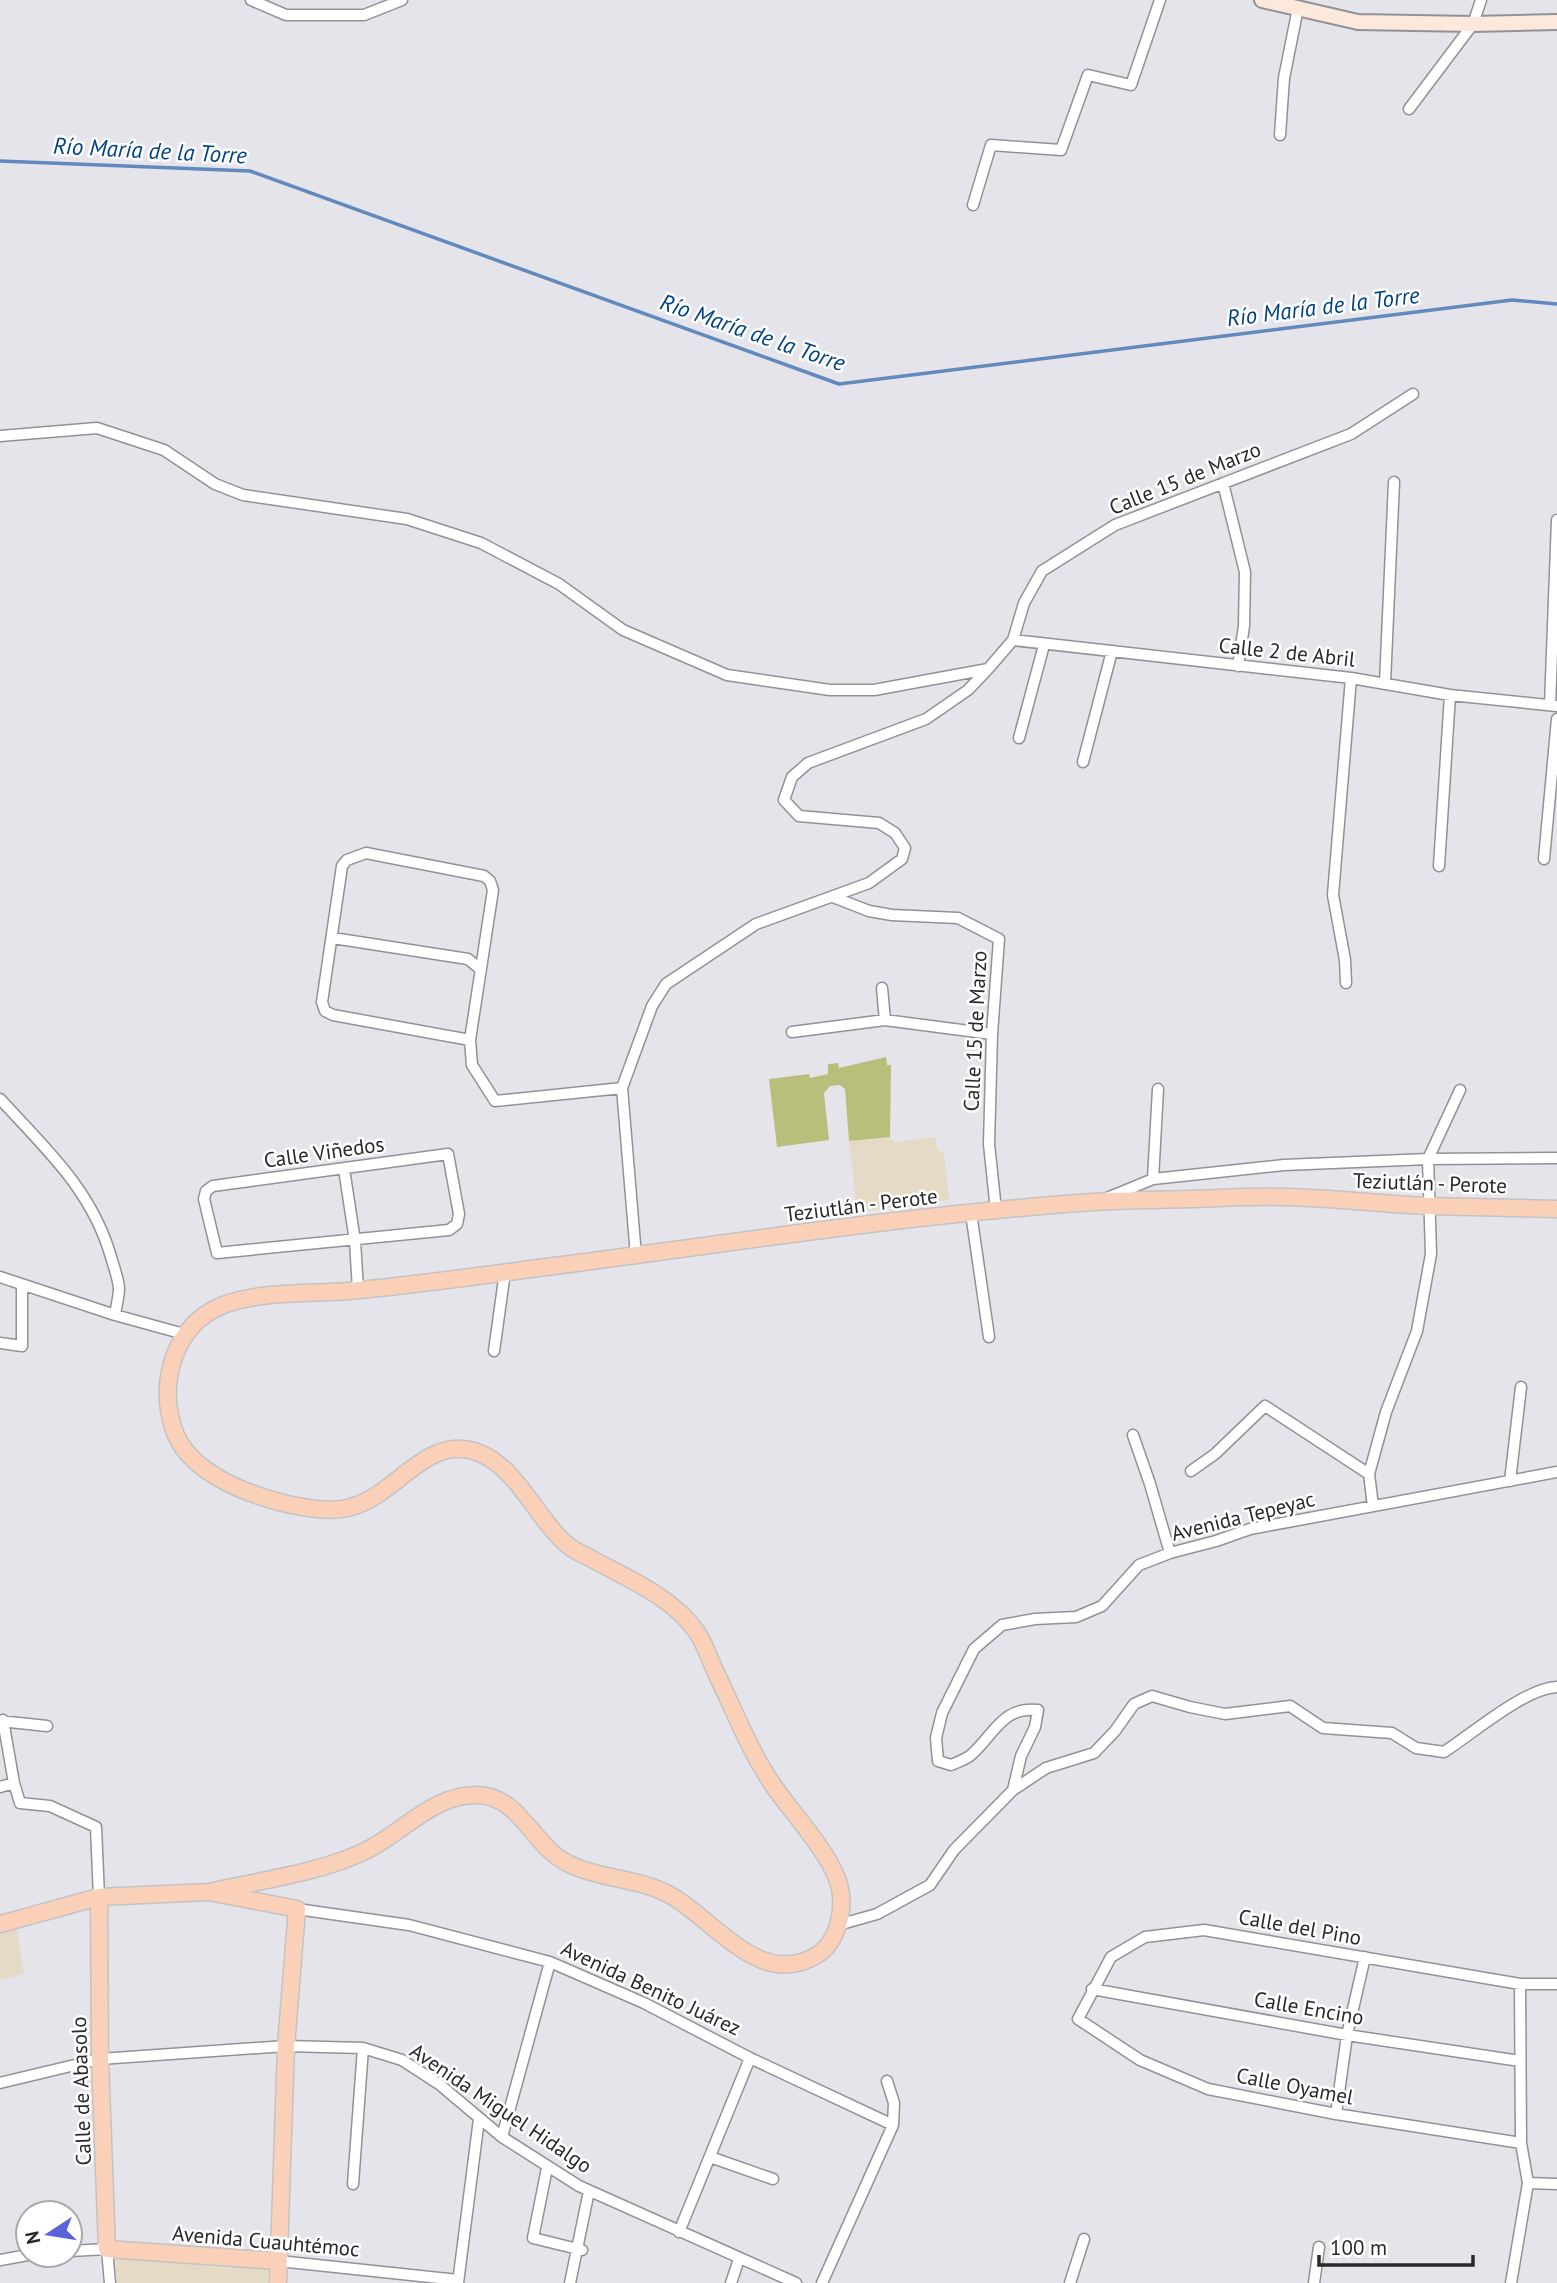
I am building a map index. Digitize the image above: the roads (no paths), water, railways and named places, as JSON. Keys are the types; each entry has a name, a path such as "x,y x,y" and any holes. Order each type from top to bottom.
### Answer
{"main road":[{"path":"1262,0 1358,22 1557,22"},
{"name":"Teziutlán - Perote","path":"184,1334 202,1317 222,1306 254,1297 358,1290 996,1210 1098,1201 1281,1197 1429,1206 1557,1209"},
{"path":"184,1334 169,1368 169,1413 177,1441 202,1466 228,1483 280,1502 320,1510 351,1507 376,1496 435,1454 450,1447 478,1452 502,1467 568,1546 664,1599 696,1631 768,1779 833,1867 841,1896 838,1926 828,1948 790,1965 771,1963 747,1953 668,1894 568,1864 547,1849 522,1817 497,1799 476,1795 434,1806 367,1851 328,1864 209,1892"},
{"name":"Avenida Benito Juárez","path":"0,1924 99,1897 209,1892 297,1909"},
{"name":"Calle de Abasolo","path":"99,1897 100,2059 107,2249"},
{"path":"278,2283 286,2046 297,1909"},
{"name":"Avenida Cuauhtémoc","path":"107,2249 279,2261"}],"street":[{"path":"251,0 286,15 363,15 402,0"},
{"path":"973,205 991,145 1060,150 1088,75 1132,85 1160,0"},
{"path":"1409,109 1474,24 1481,0"},
{"path":"1280,135 1289,5"},
{"name":"Calle 15 de Marzo","path":"1013,640 1024,603 1042,571 1115,525 1351,434 1413,394"},
{"path":"0,436 97,428 164,450 215,484 243,495 407,519 481,543 559,584 623,630 727,675 830,690 874,690 988,670"},
{"path":"1385,683 1395,482"},
{"path":"1223,483 1245,572 1244,626 1238,666"},
{"path":"1554,705 1557,520"},
{"path":"636,1256 622,1088 652,1006 666,984 756,924 869,883 902,859 905,848 895,833 879,823 799,816 784,800 792,777 808,763 926,719 968,690 1013,640"},
{"name":"Calle 2 de Abril","path":"1013,640 1351,678 1450,695 1554,705"},
{"path":"1019,738 1044,645"},
{"path":"1083,762 1112,651"},
{"path":"1346,983 1345,960 1333,895 1351,678"},
{"path":"1439,866 1450,695"},
{"path":"1544,859 1557,719"},
{"path":"470,1040 333,1015 324,1010 322,1002 342,866 347,860 366,853 484,876 490,881 493,890 470,1040 472,1065 495,1101 622,1088"},
{"name":"Calle 15 de Marzo","path":"833,897 869,911 892,915 958,918 999,939 992,1034 989,1143 996,1210"},
{"path":"333,938 468,960 480,969"},
{"path":"883,988 884,1020"},
{"path":"792,1032 884,1020 992,1034"},
{"path":"1153,1179 1158,1089"},
{"path":"1373,1506 1369,1474 1386,1412 1417,1331 1431,1254 1428,1159 1460,1090"},
{"path":"0,1099 75,1181 90,1205 107,1241 117,1278 119,1292 115,1315"},
{"name":"Calle Viñedos","path":"448,1154 459,1214 457,1224 449,1230 217,1253 204,1199 206,1191 213,1186 344,1169 448,1154"},
{"path":"1098,1201 1153,1179 1284,1165 1428,1159 1557,1158"},
{"path":"344,1169 355,1241 358,1290"},
{"path":"971,1213 989,1337"},
{"path":"494,1351 505,1272"},
{"path":"0,1277 115,1315 184,1334"},
{"path":"0,1343 22,1346 22,1285"},
{"path":"1510,1481 1521,1387"},
{"path":"1191,1471 1215,1454 1265,1406 1369,1474"},
{"path":"1133,1435 1170,1553"},
{"name":"Avenida Tepeyac","path":"1013,1790 1021,1756 1035,1727 1038,1710 1015,1712 1000,1723 969,1757 951,1765 938,1761 936,1738 942,1713 974,1649 1002,1625 1035,1619 1076,1617 1102,1606 1139,1565 1250,1529 1557,1472"},
{"path":"838,1926 877,1914 930,1885 954,1850 1013,1790 1046,1768 1094,1753 1115,1731 1134,1704 1152,1696 1225,1714 1290,1706 1323,1728 1392,1733 1416,1748 1444,1752 1490,1719 1545,1687 1557,1686"},
{"path":"47,1726 2,1720 20,1803 50,1806 96,1827 99,1897"},
{"path":"0,1787 14,1783"},
{"name":"Avenida Benito Juárez","path":"297,1909 409,1925 550,1962 644,2003 750,2058 893,2125"},
{"name":"Calle del Pino","path":"1078,2019 1111,1957 1145,1937 1204,1930 1520,1984 1557,1984"},
{"path":"1336,2114 1347,2035 1365,1957"},
{"path":"502,2137 550,1962"},
{"path":"1511,2283 1528,2183 1521,2143 1520,1984"},
{"name":"Calle Encino","path":"1092,1989 1347,2035 1520,2060"},
{"name":"Calle Oyamel","path":"1078,2019 1140,2060 1208,2089 1336,2114 1521,2143"},
{"name":"Avenida Miguel Hidalgo","path":"0,2083 100,2059 286,2046 363,2048 402,2060 439,2084 502,2137 592,2192 796,2283"},
{"path":"353,2184 363,2048"},
{"path":"679,2232 750,2058"},
{"path":"822,2283 893,2125 894,2103 887,2081"},
{"path":"458,2282 479,2119"},
{"path":"710,2157 773,2179"},
{"path":"549,2168 534,2237 580,2248"},
{"path":"1528,2183 1557,2184"},
{"path":"570,2283 592,2192"},
{"path":"1070,2283 1084,2239"},
{"path":"1314,2283 1319,2247"},
{"path":"575,2283 580,2248"},
{"name":"Avenida Cuauhtémoc","path":"84,2250 107,2249"},
{"name":"Calle de Abasolo","path":"107,2249 110,2283"},
{"path":"731,2283 739,2259"},
{"name":"Avenida Cuauhtémoc","path":"279,2261 458,2282"}],"waterway":[{"name":"Río María de la Torre","path":"0,161 250,171 839,384 1512,300 1557,304"}]}
